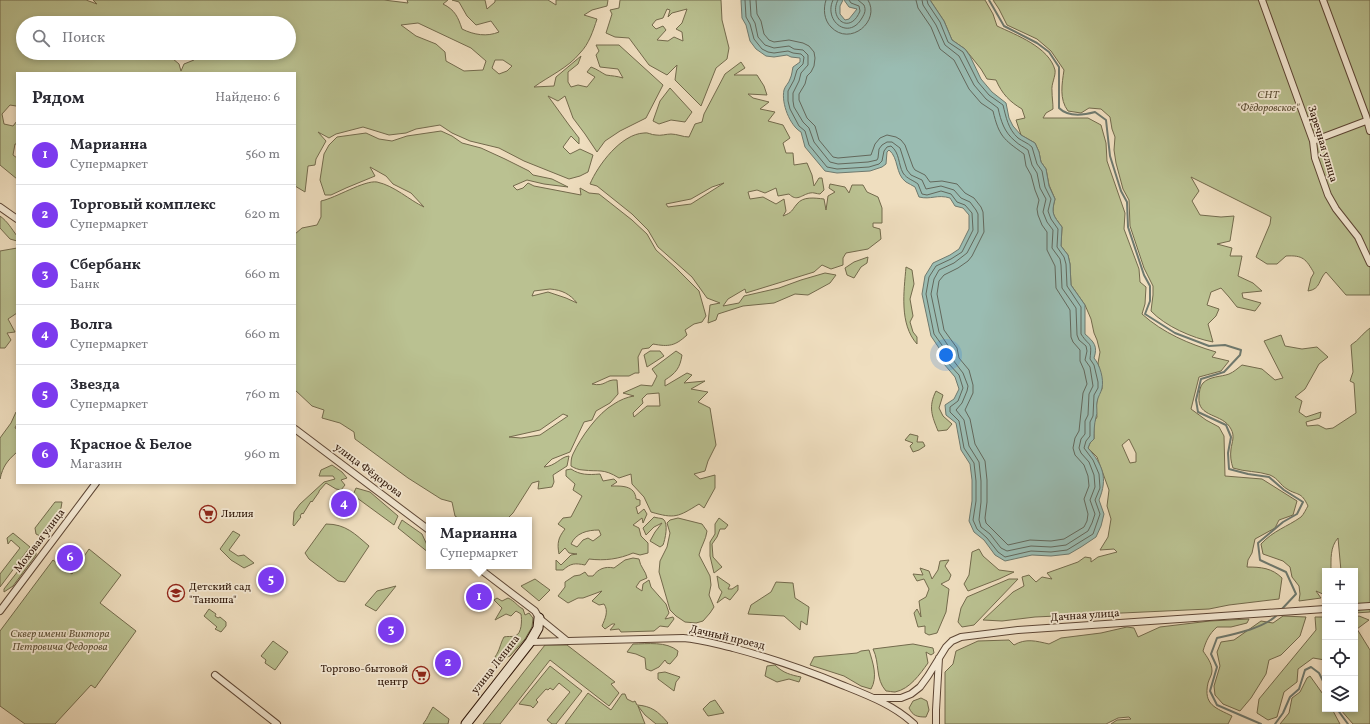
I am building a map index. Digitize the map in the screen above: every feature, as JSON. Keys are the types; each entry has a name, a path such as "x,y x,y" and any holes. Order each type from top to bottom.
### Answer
{"street":[{"name":"Заречная улица","path":"1262,0 1313,141 1315,158 1328,195 1358,237 1370,263"},
{"path":"1323,0 1367,117 1370,131"},
{"path":"1313,141 1367,117"},
{"path":"0,207 16,219"},
{"name":"улица Фёдорова","path":"296,430 426,528"},
{"name":"Моховая улица","path":"0,611 95,484"},
{"path":"480,569 535,611 538,618 566,640"},
{"path":"1358,607 1370,606"},
{"name":"Дачная улица","path":"875,698 901,698 911,694 920,687 939,656 952,641 973,634 1322,609"},
{"name":"улица Ленина","path":"466,724 530,642 538,628 538,618"},
{"name":"Дачный проезд","path":"530,642 566,640 697,639 778,660 875,698"},
{"path":"936,724 939,656"},
{"path":"215,675 277,724"},
{"path":"875,698 898,711 914,724"}],"green space":[{"path":"0,0 86,0 97,4 93,0 384,0 408,3 407,0 448,0 443,4 456,14 462,29 471,33 485,35 499,32 491,21 476,25 467,16 459,2 452,0 485,0 487,9 495,2 495,0 548,0 556,5 556,0 608,0 607,6 592,10 584,15 597,19 586,46 570,63 534,87 554,86 556,77 581,56 578,64 568,72 568,82 571,87 578,85 587,87 595,77 587,72 591,67 606,75 623,78 618,69 600,67 596,55 599,51 596,45 619,45 663,85 646,118 620,131 605,141 597,152 573,118 565,96 558,101 548,96 579,138 579,144 571,136 563,147 570,154 580,149 593,155 588,172 580,176 569,179 524,161 499,148 470,141 452,133 440,125 416,129 406,133 389,135 363,127 336,134 329,138 318,132 326,141 316,159 315,165 308,166 305,192 296,187 296,72 16,72 16,106 10,105 2,114 4,124 13,126 16,122 16,144 13,155 16,157 16,178 0,165","holes":["418,23 471,48 486,61 483,70 464,71 446,61 445,52 436,44 416,36 401,25","495,60 503,60 512,66 507,71 499,74 492,68"]},
{"path":"620,0 721,0 722,20 729,48 727,59 716,68 701,106 675,80 677,65 667,75 649,65 629,38 615,37 606,33 612,14 610,10 619,8","holes":["667,9 670,10 668,17 672,13 687,9 682,23 676,29 682,32 683,41 674,37 668,41 657,40 666,30 663,26 656,29 652,25 656,20 663,18"]},
{"path":"930,0 985,0 993,14 997,26 1039,48 1052,62 1055,70 1052,88 1053,109 1046,113 1043,118 1088,118 1101,125 1106,143 1107,161 1125,213 1124,229 1139,269 1140,282 1146,287 1145,304 1142,314 1159,327 1177,337 1216,352 1212,357 1229,361 1221,371 1199,377 1191,409 1219,427 1224,436 1225,476 1262,479 1297,501 1293,515 1279,520 1275,528 1255,539 1252,553 1248,560 1247,567 1266,569 1274,572 1282,578 1279,599 1209,609 1035,617 1002,621 983,620 1013,592 1024,586 1022,577 1029,575 1036,582 1042,577 1052,579 1047,573 1078,562 1085,557 1091,558 1091,562 1098,557 1117,552 1114,549 1100,550 1108,537 1111,519 1107,506 1109,490 1097,457 1088,448 1094,439 1094,422 1097,417 1096,407 1098,395 1102,389 1098,363 1100,352 1091,319 1085,305 1071,285 1070,264 1068,255 1061,246 1062,227 1053,211 1055,199 1049,185 1046,169 1041,162 1035,143 1021,135 1016,120 1025,118 1022,109 1007,97 996,80 987,79 965,49 952,40 944,21","holes":["1129,439 1136,453 1136,462 1130,463 1122,445"]},
{"name":"СНТ \"Фёдоровское\"","path":"993,0 1370,0 1370,295 1346,295 1326,272 1317,286 1308,291 1311,278 1314,273 1309,264 1300,257 1286,256 1277,264 1267,264 1256,257 1270,224 1271,217 1191,177 1199,191 1192,201 1200,215 1221,217 1234,216 1230,241 1217,244 1232,248 1230,256 1242,256 1238,276 1253,283 1262,291 1242,293 1243,298 1261,303 1255,311 1237,307 1221,288 1211,292 1207,305 1219,309 1216,316 1208,324 1213,342 1196,338 1179,331 1164,322 1151,311 1153,286 1144,268 1130,226 1129,200 1123,189 1116,163 1114,150 1115,137 1110,117 1101,109 1089,108 1081,113 1068,111 1063,102 1062,96 1064,70 1051,51 1037,39 1007,25"},
{"path":"741,62 745,68 734,75 757,75 764,86 767,95 748,94 753,98 769,102 760,109 775,112 768,121 783,125 790,138 783,143 786,153 793,153 794,165 807,163 812,175 814,186 819,178 822,178 824,190 820,194 811,193 797,198 794,198 789,194 778,196 776,188 765,193 757,190 748,192 750,199 763,197 776,204 784,199 786,211 783,216 790,212 800,201 809,198 824,199 826,210 828,196 835,192 829,188 830,184 845,187 849,193 852,185 863,185 867,192 878,197 882,208 882,223 873,223 873,227 880,229 881,239 868,249 846,253 843,258 843,265 831,269 822,265 814,272 746,293 745,289 728,299 723,306 739,303 744,296 779,288 825,273 836,275 830,283 808,295 795,294 774,303 743,306 718,314 716,320 708,323 710,305 720,303 707,298 692,277 658,247 648,230 632,214 597,186 590,184 599,168 611,152 627,139 635,135 645,133 654,135 673,134 689,137 695,124 702,122 704,114 725,74","holes":["724,183 691,204 668,207 666,204 691,199 712,187"]},
{"path":"670,88 692,112 685,122 671,120 659,124 653,121 660,101"},
{"path":"441,131 462,143 481,148 505,159 529,171 533,175 552,179 568,187 527,180 513,186 517,190 523,188 528,183 534,186 581,195 580,188 589,193 599,194 647,234 656,250 699,291 706,316 702,322 694,324 685,330 687,335 672,345 653,344 649,348 642,349 638,357 639,373 629,376 610,376 592,384 597,385 617,380 618,394 610,403 596,411 592,420 584,422 570,452 552,459 544,467 552,465 569,456 567,466 553,475 554,482 552,487 538,489 539,481 532,483 509,517 456,517 452,502 441,499 408,478 355,439 354,432 340,423 322,418 324,410 312,406 296,391 296,233 302,228 317,225 321,217 321,201 371,182 384,184 424,207 411,193 393,184 386,176 370,167 375,176 331,195 325,195 320,180 324,154 329,145 337,137 366,133 379,139 392,141 407,136","holes":["550,289 558,290 572,297 577,303 548,292 532,296 534,291","563,414 568,416 540,435 521,438 509,437 540,430"]},
{"path":"0,216 16,235 16,241 10,239 0,228"},
{"path":"16,248 16,314 8,319 15,332 7,333 11,340 5,348 0,348 0,251"},
{"path":"868,257 867,263 861,267 854,278 847,275 845,268 854,262"},
{"path":"906,267 912,270 914,284 910,299 913,316 910,322 913,332 917,337 917,344 907,327 905,317 904,297"},
{"path":"1370,328 1370,612 1358,613 1358,568 1341,568 1338,538 1332,549 1331,568 1322,568 1322,594 1316,591 1321,598 1299,601 1299,586 1292,577 1290,567 1283,561 1263,554 1261,544 1276,532 1301,517 1308,506 1306,501 1299,494 1291,491 1270,475 1233,468 1231,461 1233,437 1231,429 1222,420 1202,409 1199,404 1199,395 1203,383 1212,378 1229,374 1242,365 1262,369 1275,380 1283,378 1264,341 1281,335 1285,346 1302,349 1317,347 1328,357 1319,364 1305,389 1295,397 1302,401 1299,412 1306,417 1321,412 1320,418 1306,422 1307,426 1318,425 1326,429 1333,428 1356,413 1354,383 1350,381 1353,372 1351,345"},
{"path":"650,351 660,351 664,356 647,367 644,355"},
{"path":"676,351 682,355 679,367 665,380 665,386 687,373 692,375 684,383 705,381 691,389 708,392 698,402 710,408 716,445 705,471 694,474 700,479 715,475 715,488 704,508 699,504 676,516 666,516 651,512 644,497 632,484 631,474 619,478 601,471 580,470 571,466 572,456 590,426 608,408 619,401 634,396 623,393 641,385 652,386 657,376 652,369","holes":["659,393 660,406 647,406 634,417 633,413 643,403 642,399 647,394"]},
{"path":"936,391 943,395 939,408 943,416 952,424 947,430 938,431 933,416 932,402"},
{"path":"16,412 16,453 6,464 0,479 0,438 11,423"},
{"path":"910,434 918,436 917,442 923,442 925,446 913,452 910,446 913,443 905,440"},
{"path":"332,465 342,472 347,478 341,480 345,485 341,490 336,489 326,483 312,502 311,501 303,514 302,513 300,516 301,517 294,526 294,512 300,504 324,482 335,479 333,476 319,476 321,470"},
{"path":"571,469 584,474 600,474 603,481 614,479 617,482 611,486 627,487 633,491 636,499 640,500 640,505 636,507 638,514 644,509 647,514 643,523 642,518 633,525 639,528 641,536 648,543 648,553 640,555 633,553 606,560 589,559 585,565 573,564 563,570 556,570 556,560 561,565 571,555 577,554 569,553 565,548 559,554 558,550 561,535 565,529 558,524 563,518 571,517 582,496 573,490 575,484 566,476 566,470","holes":["599,530 601,535 593,541 588,538 583,540 577,547 571,544 573,540 582,533"]},
{"path":"356,488 370,492 398,516 394,525 353,495"},
{"path":"55,502 62,502 61,508 40,536 36,534 35,528"},
{"path":"654,517 663,519 666,524 665,539 663,545 660,547 650,541 662,523 654,527 646,535 643,528"},
{"path":"678,518 702,524 707,531 699,555 710,576 711,585 709,595 714,607 703,621 696,623 685,622 670,610 659,572 660,561 667,547 670,533 667,523 670,520"},
{"path":"719,518 728,525 725,529 720,529 712,544 713,557 722,567 714,573 710,556 710,542 715,534 715,524"},
{"path":"402,520 422,534 426,543 426,551 398,528"},
{"path":"326,524 333,524 350,530 369,546 345,582 338,581 309,559 305,553"},
{"path":"233,531 240,535 229,550 238,556 244,555 254,563 244,568 231,560 220,549"},
{"path":"13,533 30,547 0,587 0,574 20,548 11,540 8,544 7,538"},
{"path":"36,548 36,555 13,586 4,592 4,589"},
{"name":"Сквер имени Виктора Петровича Федорова","path":"89,549 121,575 100,603 136,631 95,688 91,685 55,724 25,724 0,706 0,631 53,560 72,574"},
{"path":"979,549 983,556 999,570 1014,572 968,591 964,584 969,575 972,552"},
{"path":"633,558 639,559 647,578 640,581 636,587 642,591 643,584 649,580 651,587 666,604 669,613 665,619 673,617 674,619 668,627 660,626 654,631 621,632 619,629 610,630 615,624 612,624 605,629 602,626 606,615 604,604 599,605 592,601 602,591 583,598 578,598 568,603 558,596 565,587 565,582 574,576 585,572 588,576 593,576 602,569 608,567 614,568 625,560"},
{"path":"949,560 945,566 951,575 949,580 941,584 949,589 946,612 937,633 929,635 925,633 925,626 918,627 914,613 917,609 921,617 919,601 926,597 929,589 924,579 917,581 913,574 923,575 920,568 929,571 932,579 938,570 940,561"},
{"path":"717,576 730,585 728,589 732,589 738,585 738,590 730,600 725,597 717,603 722,592 719,588"},
{"path":"535,579 550,590 539,601 521,586"},
{"path":"1009,579 1018,579 974,625 962,627 958,622 961,608 967,597"},
{"path":"776,582 793,583 795,598 809,607 807,625 801,621 800,630 784,616 748,614 751,605 771,592"},
{"path":"396,586 376,611 365,605 377,591"},
{"path":"497,598 502,601 508,598 510,599 523,609 525,615 529,613 533,618 532,627 525,639 510,656 496,661 495,657 504,637 517,635 521,626 521,614 516,611 511,616 506,614 495,620 502,608 494,600"},
{"path":"209,609 216,614 215,616 218,618 220,617 226,622 226,626 221,632 215,629 217,627 204,616"},
{"path":"1283,616 1306,617 1300,636 1281,655 1269,660 1266,674 1251,698 1240,711 1223,704 1215,695 1214,686 1220,666 1217,652 1221,642 1234,640 1261,621 1273,623"},
{"path":"1358,616 1369,620 1358,628"},
{"path":"1315,617 1322,617 1322,660 1313,658 1298,669 1297,682 1284,692 1277,717 1268,720 1257,713 1259,699 1316,630"},
{"path":"1249,619 1247,623 1231,627 1217,627 1208,638 1203,651 1212,668 1212,674 1208,683 1207,696 1212,705 1232,716 1228,724 1111,724 1117,720 1131,719 1129,717 1118,718 1106,724 945,724 945,672 953,664 956,651 978,641 1009,640 1014,645 1023,641 1049,644 1061,638 1101,633 1127,627 1134,628 1138,637 1160,627 1210,621"},
{"path":"1358,631 1370,650 1370,724 1353,724 1343,712 1358,712"},
{"path":"273,641 288,652 275,670 265,663 266,660 261,656"},
{"path":"633,644 662,644 678,651 677,656 670,664 665,660 659,667 651,671 646,669 645,658 627,652"},
{"path":"913,644 933,648 934,653 931,655 926,652 928,663 918,676 905,688 895,692 886,691 880,681 873,649"},
{"path":"545,645 567,645 615,682 611,684 619,693 609,706 550,660 500,724 483,724"},
{"path":"869,650 874,675 871,689 861,686 844,676 810,665 814,657 857,653"},
{"path":"775,665 787,673 801,677 799,682 789,679 777,682 765,676 767,666"},
{"path":"550,666 582,691 556,724 552,724 547,720 570,692 559,683 553,690 550,688 548,690 546,689 536,700 538,702 533,708 531,706 519,704"},
{"path":"665,672 680,677 676,682 674,691 658,679 658,673"},
{"path":"1310,676 1322,693 1322,712 1334,712 1340,724 1280,724 1289,713 1292,698 1300,692 1307,678"},
{"path":"588,693 611,710 622,694 625,694 627,699 633,702 635,701 637,705 654,710 668,723 656,724 645,715 638,706 645,724 565,724"},
{"path":"921,698 927,701 929,710 926,717 916,716 909,708 913,701"},
{"path":"715,700 724,713 708,716 703,709 710,702"},
{"path":"433,707 449,719 448,724 423,724"}],"water":[{"path":"741,0 843,0 840,6 840,14 845,20 849,19 857,9 849,7 844,0 930,0 944,21 952,40 965,49 981,79 992,92 1006,103 1009,118 1013,126 1021,135 1035,143 1041,162 1046,169 1049,186 1055,199 1053,211 1062,227 1061,246 1068,255 1071,285 1085,305 1085,334 1094,344 1096,350 1094,358 1100,368 1102,376 1102,388 1097,402 1097,414 1094,425 1094,439 1088,448 1097,460 1102,472 1103,485 1099,500 1104,514 1096,537 1081,547 1069,554 1051,556 1032,555 1005,561 995,555 984,540 974,532 969,521 972,501 970,464 961,450 956,423 946,415 945,405 954,399 959,389 955,377 944,364 943,354 931,336 922,294 925,276 933,263 959,249 969,229 969,215 963,208 955,206 950,198 919,197 915,187 906,182 900,175 894,157 889,150 887,152 886,164 870,171 837,173 825,171 805,147 801,132 793,125 785,107 783,95 784,90 791,78 793,67 800,62 800,58 787,55 774,57 766,56 756,49 750,41 746,25 742,18"}],"waterway":[{"path":"989,0 1004,26 1037,43 1049,52 1059,67 1059,108 1071,114 1086,114 1095,112 1106,120 1110,156 1121,191 1127,202 1128,227 1144,275 1150,286 1150,301 1145,314 1175,333 1209,346 1225,345 1241,350 1240,355 1224,372 1201,379 1196,400 1198,412 1226,425 1231,437 1228,453 1229,469 1269,477 1284,490 1303,502 1297,514 1283,522 1258,543 1260,560 1286,572 1296,594 1281,610"},
{"path":"1261,724 1217,705 1210,691 1217,667 1211,654 1217,638 1265,624 1277,615"},
{"path":"1275,724 1283,713 1290,697 1299,689 1305,670 1311,667 1319,673 1322,679"},
{"path":"1339,712 1348,724"}],"place":[{"name":"Волга","path":"344,504"},
{"name":"Лилия","path":"208,514"},
{"name":"Красное & Белое","path":"70,558"},
{"name":"Звезда","path":"271,580"},
{"name":"Детский сад \"Танюша\"","path":"176,593"},
{"name":"Марианна","path":"479,597"},
{"name":"Сбербанк","path":"391,630"},
{"name":"Торговый комплекс","path":"448,663"},
{"name":"Торгово-бытовой центр","path":"421,675"}]}
